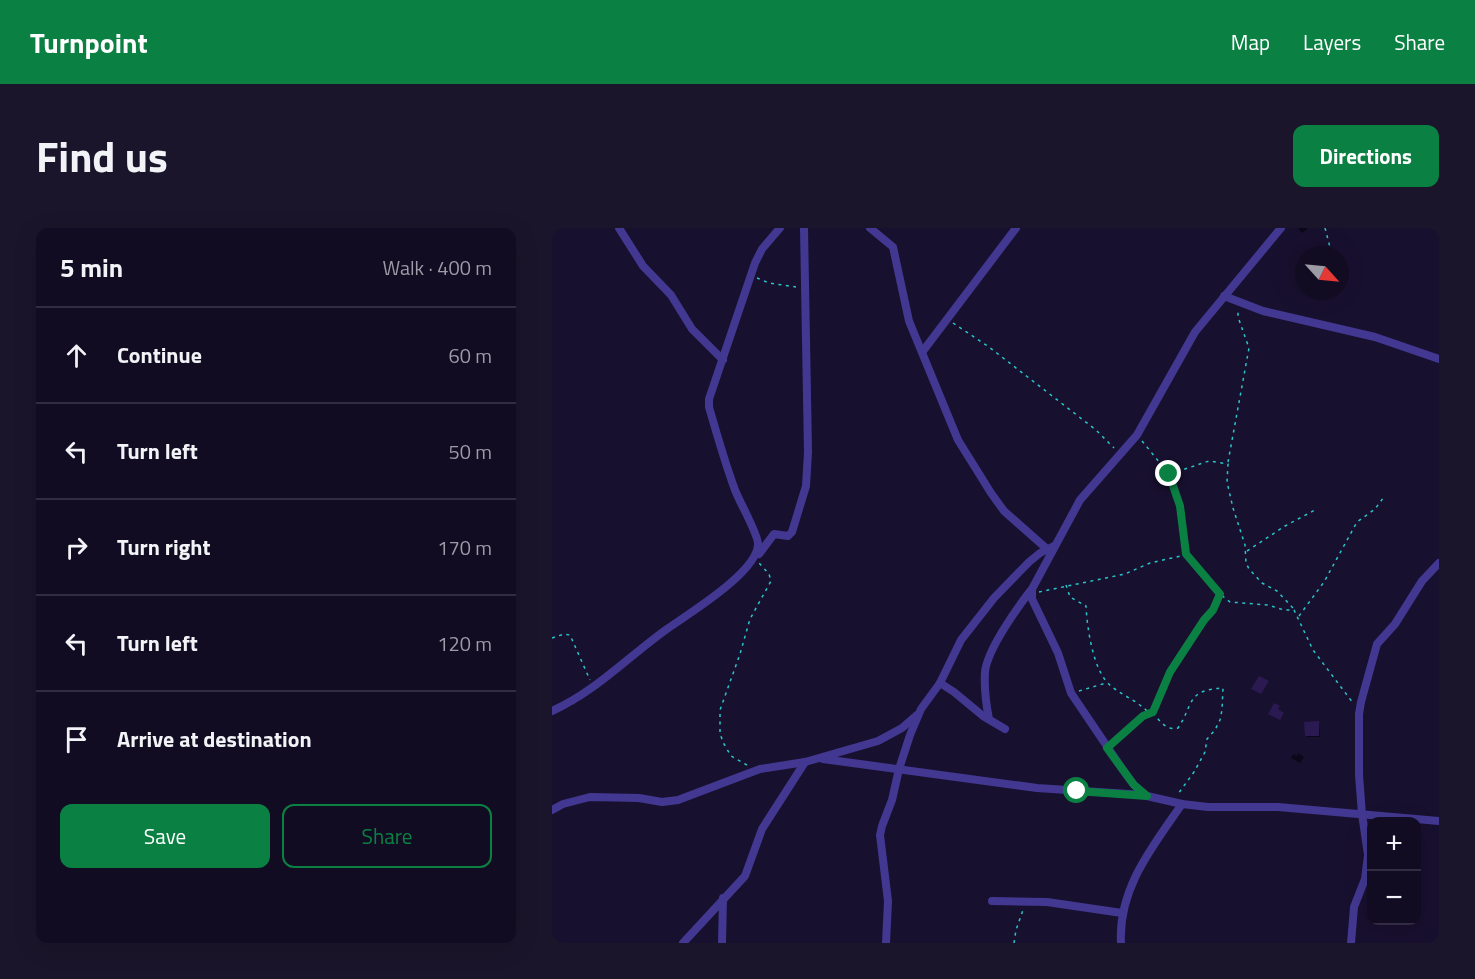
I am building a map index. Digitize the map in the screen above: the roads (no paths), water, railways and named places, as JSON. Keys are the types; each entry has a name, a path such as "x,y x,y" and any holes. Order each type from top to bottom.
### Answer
{"street":[{"path":"619,228 643,266 671,295 692,329 723,360"},
{"path":"754,559 758,538 736,492 710,407 711,388 762,249 780,228"},
{"path":"552,711 569,703 668,628 708,602 754,559 774,534 788,536 792,532 806,486 808,452 804,228"},
{"path":"870,228 893,247 909,321 958,440 1004,512 1050,548"},
{"path":"922,351 1016,228"},
{"path":"989,719 985,684 987,662 999,638 1032,592 1050,548 1080,500 1137,435 1185,346 1281,228"},
{"path":"1224,296 1263,311 1375,337 1439,359"},
{"path":"552,810 562,804 590,797 639,798 662,802 678,800 760,769 805,762 878,741 902,728 921,709 940,683 954,651 969,628 1029,562 1050,548"},
{"path":"1351,943 1354,907 1365,879 1368,863 1359,775 1359,714 1377,644 1395,624 1422,581 1439,563"},
{"path":"1032,592 1038,614 1058,652 1071,693 1134,785 1147,796"},
{"path":"940,683 1005,729"},
{"path":"886,943 888,901 880,835 892,800 899,769 921,709"},
{"path":"818,758 1037,788 1147,796 1178,804 1208,807 1278,807 1439,821"},
{"path":"683,943 745,876 762,829 805,762"},
{"path":"1121,943 1122,913 1137,872 1178,804"},
{"path":"722,943 723,898"},
{"path":"992,901 1025,901 1122,913"}]}
